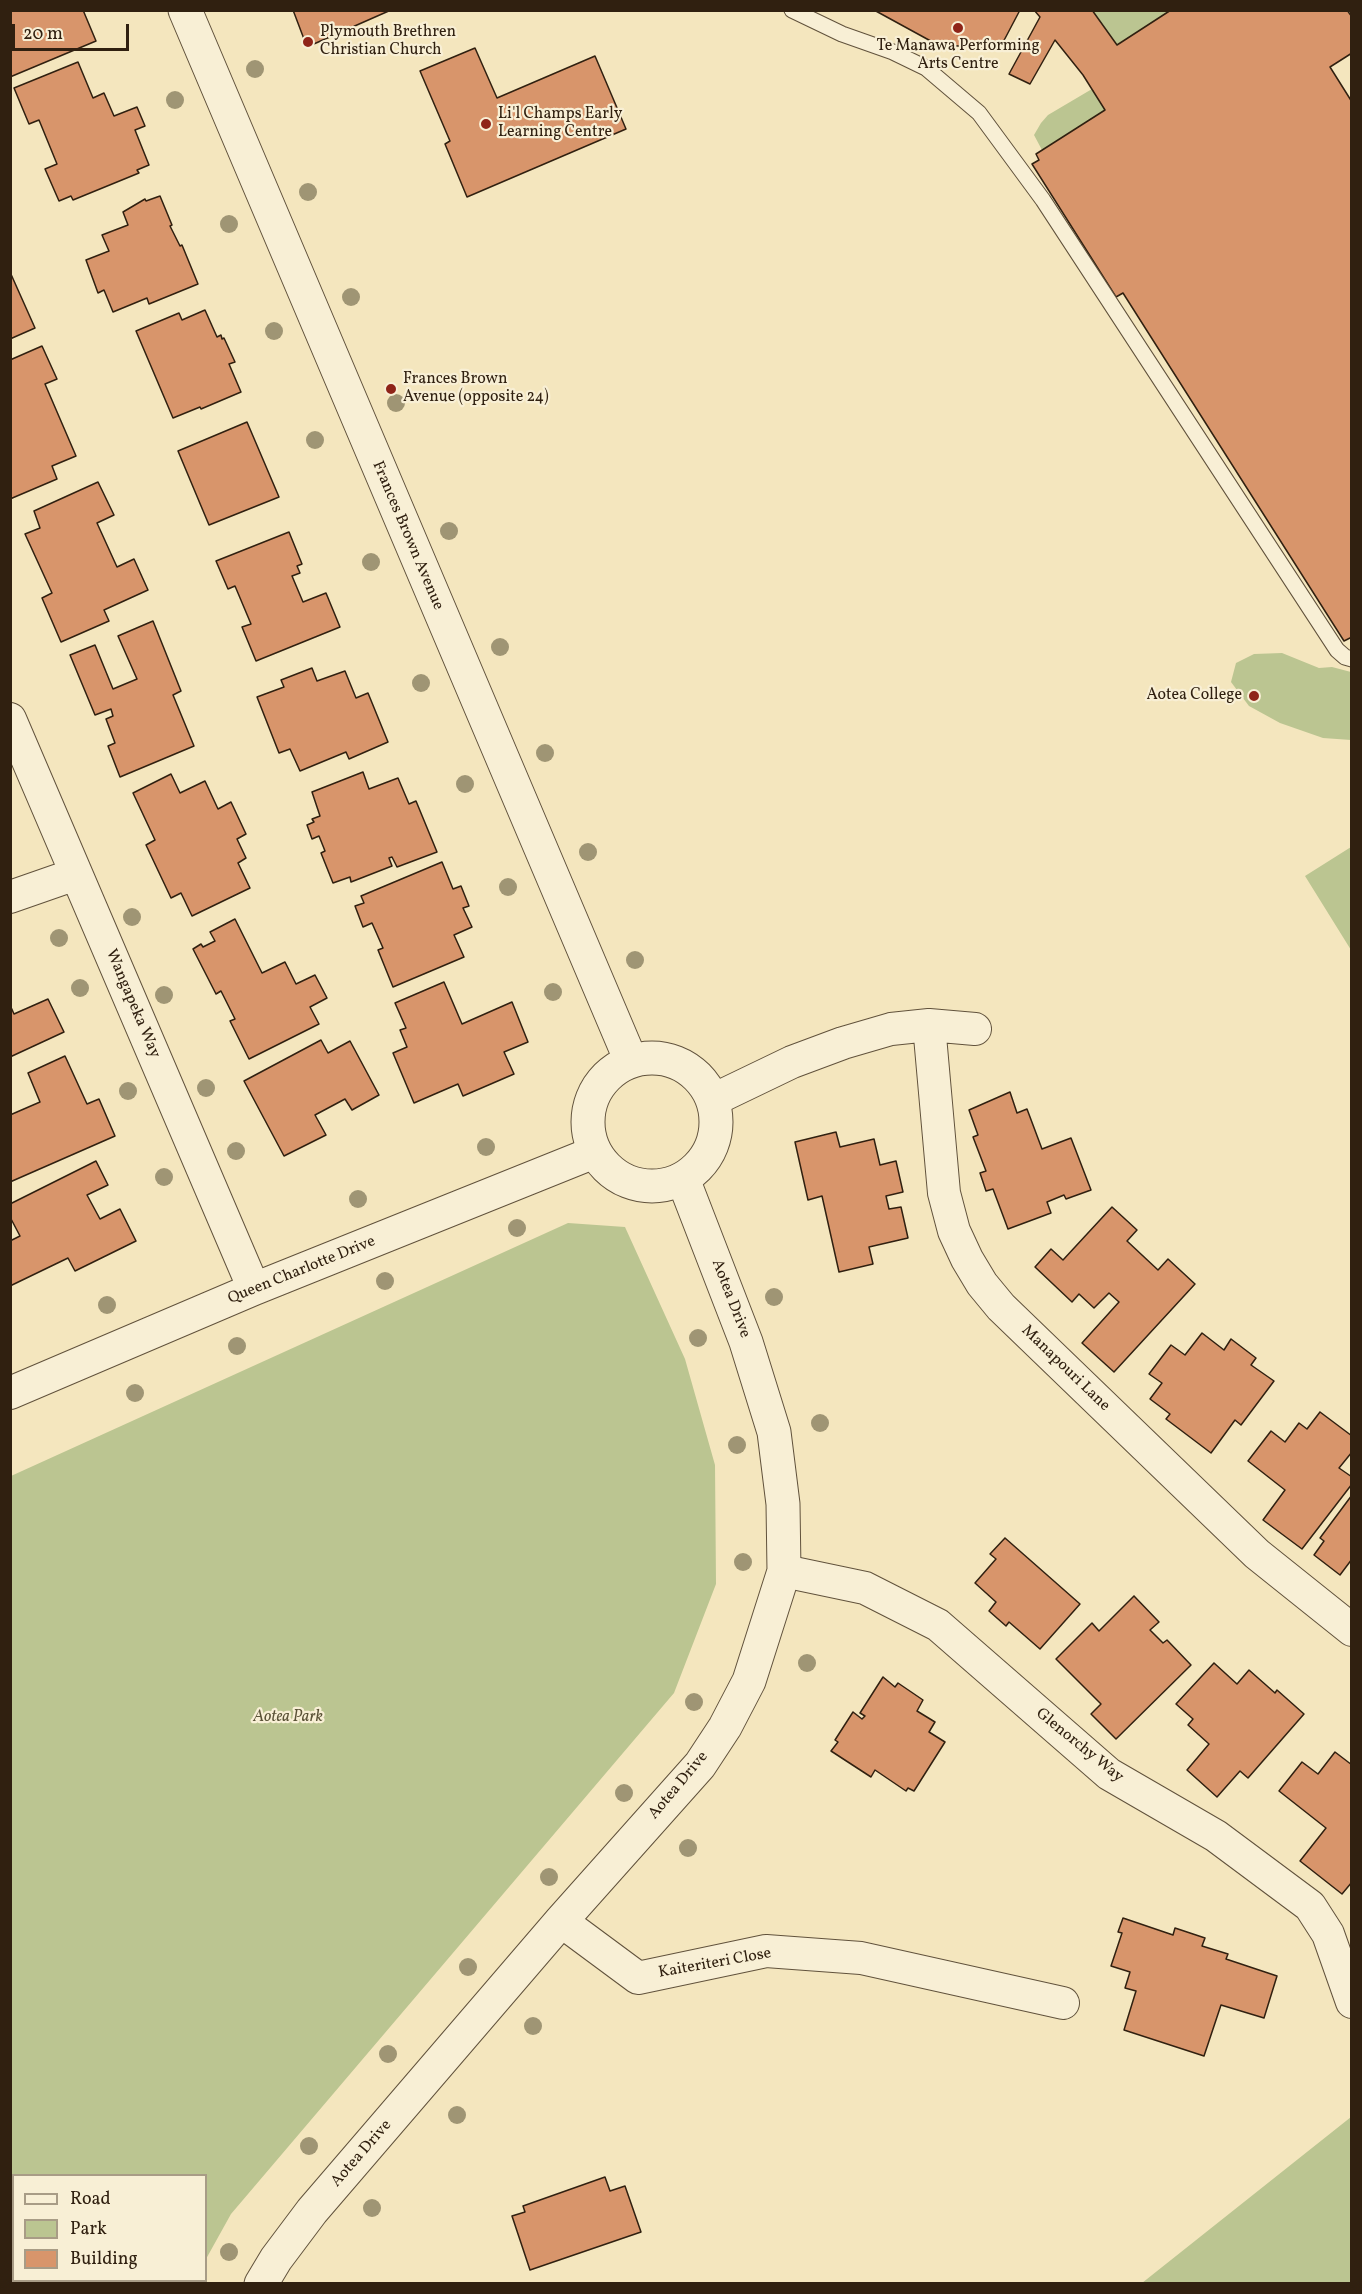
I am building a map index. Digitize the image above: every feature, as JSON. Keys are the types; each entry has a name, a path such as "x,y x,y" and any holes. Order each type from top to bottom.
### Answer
{"street":[{"name":"Frances Brown Avenue","path":"185,10 631,1061"},
{"name":"Wangapeka Way","path":"10,719 254,1289"},
{"path":"10,897 76,874"},
{"path":"713,1100 792,1062 843,1043 891,1029 929,1025 975,1029"},
{"name":"Manapouri Lane","path":"929,1025 944,1193 954,1231 982,1284 1000,1306 1257,1554 1352,1630"},
{"path":"648,1057 664,1058 680,1063 694,1072 705,1085 713,1100 717,1118 715,1136 709,1154 698,1168 683,1179 664,1186 644,1186 624,1180 607,1169 595,1152 589,1134 587,1116 592,1098 601,1082 615,1069 631,1061 648,1057"},
{"name":"Queen Charlotte Drive","path":"10,1393 254,1289 595,1152"},
{"name":"Aotea Drive","path":"261,2283 312,2211 561,1921 700,1765 725,1727 749,1681 784,1571 783,1504 774,1432 746,1342 683,1179"},
{"name":"Glenorchy Way","path":"784,1571 865,1588 938,1625 1109,1774 1216,1836 1310,1906 1328,1934 1352,2002"},
{"name":"Kaiteriteri Close","path":"561,1921 638,1978 766,1951 861,1958 1063,2003"}],"lane":[{"path":"792,10 842,34 894,52 926,68 980,113 1043,200 1337,650 1345,657 1352,658"}],"green space":[{"path":"1092,10 1171,11 1117,45"},
{"path":"1092,89 1105,110 1042,150 1034,135 1041,123 1048,115"},
{"path":"1282,653 1319,668 1332,667 1351,672 1351,740 1323,738 1280,723 1249,706 1231,682 1236,663 1254,654"},
{"path":"1351,847 1351,950 1305,876"},
{"name":"Aotea Park","path":"568,1223 625,1227 685,1359 715,1465 716,1584 674,1693 231,2214 207,2257 207,2174 12,2174 12,2282 192,2283 11,2283 11,1476"},
{"path":"1351,2117 1351,2283 1142,2283"}],"building":[{"path":"10,10 83,10 96,41 10,77"},
{"path":"293,10 391,10 307,47"},
{"name":"Te Manawa Performing Arts Centre","path":"874,10 1020,10 1000,48 938,45"},
{"path":"1034,10 1092,10 1117,45 1171,10 1347,10 1352,17 1352,53 1330,67 1352,102 1352,637 1344,641 1123,293 1116,297 1032,164 1039,160 1036,154 1105,110 1083,75 1055,40 1030,84 1009,74 1040,17"},
{"path":"475,48 497,98 595,56 626,129 467,197 445,144 450,141 420,71"},
{"path":"78,62 93,98 104,93 114,116 137,107 145,126 135,130 149,165 137,170 139,173 73,200 71,196 59,201 45,169 57,164 39,120 29,124 14,88"},
{"path":"160,196 172,225 170,226 180,246 182,245 198,284 149,304 147,298 113,312 104,290 98,293 86,260 109,251 102,235 128,225 123,212 145,199 146,201"},
{"path":"10,272 35,328 10,339"},
{"path":"205,310 217,337 221,335 222,339 224,338 235,362 229,364 241,392 173,418 136,331 179,313 182,320"},
{"path":"42,346 57,379 45,384 76,456 52,466 57,479 10,499 10,360"},
{"path":"247,422 279,497 209,525 178,451"},
{"path":"98,482 114,515 97,523 117,567 134,559 148,590 104,610 109,621 61,642 42,598 52,593 25,534 40,528 34,511"},
{"path":"289,532 302,564 297,566 300,573 292,576 303,602 326,593 340,627 256,661 242,627 251,624 235,586 228,589 216,561"},
{"path":"153,621 181,691 173,695 194,746 120,777 108,746 115,743 106,719 113,716 111,709 95,715 70,655 95,645 113,689 137,679 118,636"},
{"path":"312,668 317,681 345,671 356,698 368,693 388,742 349,759 346,752 300,771 290,749 279,753 257,697 284,687 281,680"},
{"path":"363,772 369,789 398,778 409,804 416,801 437,852 397,867 392,857 389,858 392,866 351,882 350,877 333,883 321,853 325,851 319,836 312,839 307,825 314,822 312,819 320,816 312,792"},
{"path":"171,774 180,793 205,781 218,809 231,802 246,834 237,839 246,858 238,863 250,888 192,916 181,893 171,898 146,845 155,840 133,793"},
{"path":"442,862 453,889 461,886 469,906 463,908 472,927 454,935 464,957 393,987 378,950 383,948 372,923 363,927 355,906 364,903 361,896"},
{"path":"235,919 262,973 285,962 296,984 315,975 327,998 310,1007 319,1024 249,1059 230,1021 235,1019 221,991 216,994 193,949 201,944 203,947 215,941 210,932"},
{"path":"444,982 462,1024 512,1002 528,1042 504,1052 514,1074 463,1096 458,1084 414,1103 393,1053 407,1047 400,1030 406,1028 395,1003"},
{"path":"48,999 64,1032 10,1057 10,1005 14,1014"},
{"path":"321,1040 328,1053 350,1041 379,1095 352,1110 345,1099 315,1115 326,1135 284,1156 244,1081"},
{"path":"65,1056 87,1104 99,1099 115,1136 10,1182 10,1115 40,1102 28,1073"},
{"path":"1010,1092 1017,1113 1027,1109 1042,1149 1071,1138 1091,1190 1066,1199 1064,1195 1047,1202 1051,1213 1008,1229 993,1189 986,1191 980,1173 986,1171 973,1137 978,1135 969,1110"},
{"path":"836,1132 840,1147 874,1139 880,1165 896,1161 903,1192 886,1196 889,1209 901,1207 908,1238 869,1247 873,1264 839,1272 822,1196 808,1200 795,1142"},
{"path":"96,1161 108,1185 87,1195 100,1219 120,1209 136,1241 75,1271 68,1258 10,1286 10,1241 20,1236 10,1217 10,1204"},
{"path":"1112,1207 1137,1230 1127,1241 1158,1270 1168,1259 1195,1284 1114,1372 1082,1343 1119,1302 1109,1293 1094,1308 1079,1294 1072,1302 1035,1267 1051,1249 1063,1260"},
{"path":"1202,1333 1224,1350 1231,1339 1256,1358 1251,1365 1274,1381 1241,1425 1235,1420 1211,1453 1166,1419 1170,1414 1150,1399 1162,1383 1149,1374 1171,1345 1185,1355"},
{"path":"1320,1412 1352,1436 1352,1452 1339,1468 1352,1477 1352,1484 1302,1549 1263,1520 1285,1490 1248,1461 1271,1431 1285,1442 1299,1423 1307,1429"},
{"path":"1352,1495 1352,1559 1340,1575 1314,1555 1324,1541 1320,1538"},
{"path":"1005,1538 1080,1604 1040,1649 1009,1622 1006,1626 989,1611 996,1602 975,1583 996,1559 990,1554"},
{"path":"1134,1596 1159,1622 1150,1630 1163,1643 1167,1640 1191,1665 1116,1739 1091,1714 1101,1704 1056,1659 1092,1623 1099,1631"},
{"path":"1214,1663 1237,1684 1249,1670 1275,1693 1277,1690 1304,1714 1248,1778 1240,1771 1217,1797 1187,1770 1209,1744 1188,1725 1193,1719 1176,1704"},
{"path":"883,1677 895,1687 898,1683 923,1700 917,1711 935,1722 929,1732 945,1742 914,1791 908,1788 906,1791 875,1770 871,1777 831,1751 838,1742 835,1740 853,1712 862,1719 865,1716 860,1713"},
{"path":"1335,1752 1352,1765 1352,1882 1342,1894 1300,1861 1326,1828 1279,1791 1302,1762 1318,1774"},
{"path":"1123,1918 1173,1935 1175,1928 1205,1938 1202,1946 1228,1954 1226,1959 1277,1976 1264,2018 1221,2005 1204,2056 1124,2030 1136,1991 1125,1988 1130,1972 1111,1966 1122,1933 1118,1932"},
{"path":"605,2177 610,2191 625,2186 641,2232 530,2270 512,2216 525,2212 523,2206"}],"place":[{"name":"Te Manawa Performing Arts Centre","path":"958,28"},
{"name":"Plymouth Brethren Christian Church","path":"308,42"},
{"name":"Li'l Champs Early Learning Centre","path":"486,124"},
{"name":"Frances Brown Avenue (opposite 24)","path":"391,389"},
{"name":"Aotea College","path":"1254,696"}]}
